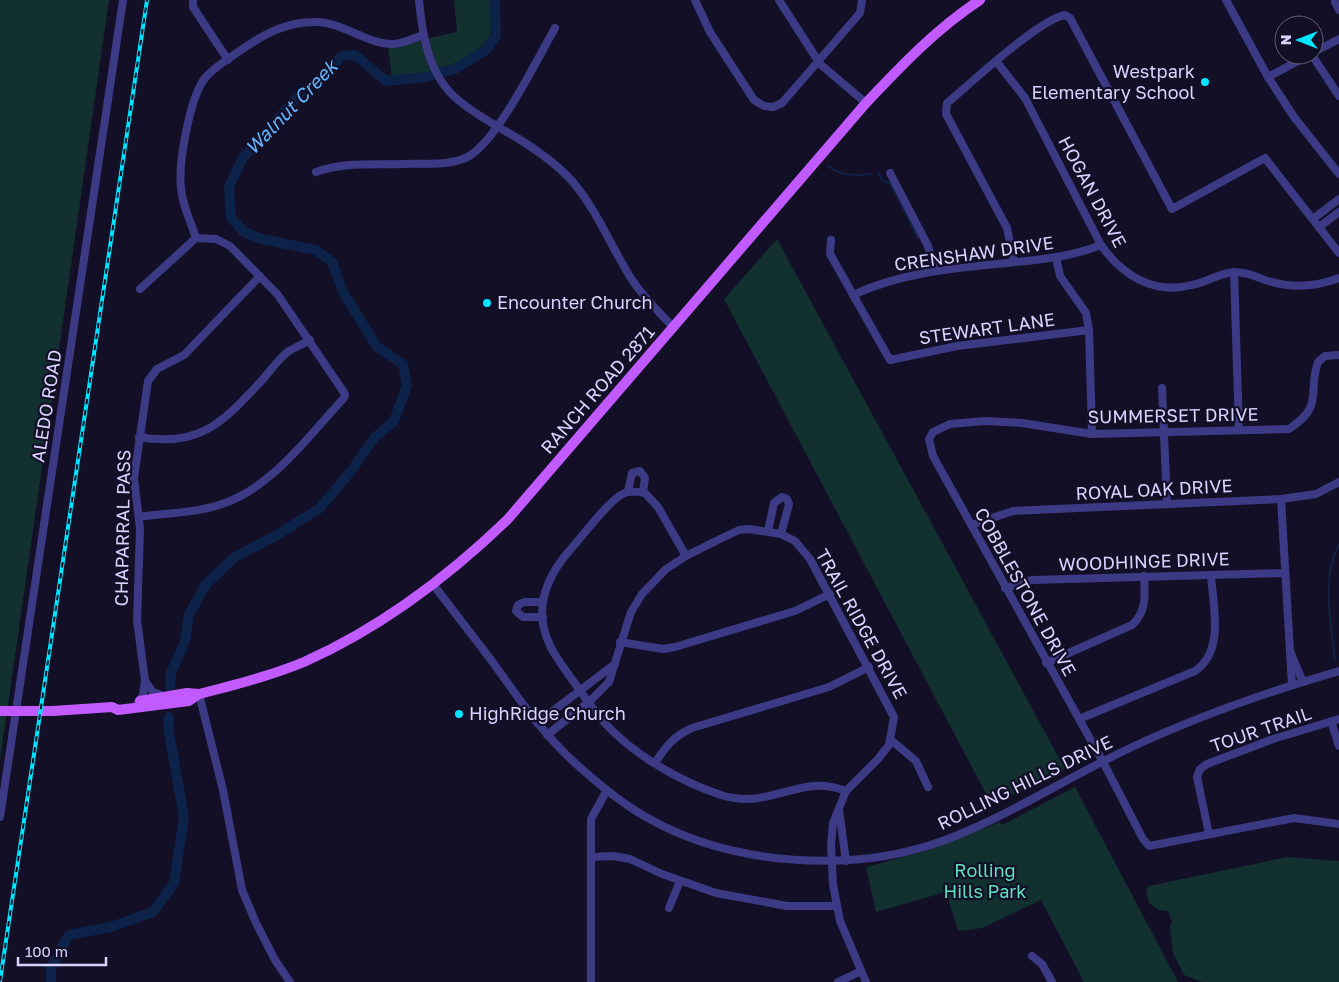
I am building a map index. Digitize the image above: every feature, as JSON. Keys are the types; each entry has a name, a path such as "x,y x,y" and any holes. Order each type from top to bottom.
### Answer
{"main road":[{"name":"RANCH ROAD 2871","path":"112,707 118,710 188,701 199,694 284,670 312,658 348,640 433,584 479,547 508,519 866,103 916,52 980,0"},
{"name":"RANCH ROAD 2871","path":"0,711 112,707 117,704 166,696 187,693 199,694"}],"street":[{"name":"ALEDO ROAD","path":"0,817 123,0"},
{"path":"194,0 193,6 228,60"},
{"path":"419,0 423,35 431,59 456,99 537,151 571,180 587,200 629,275 643,296 673,327"},
{"path":"695,0 710,32 740,80 759,104 773,106 782,102 860,13 862,0"},
{"path":"779,0 818,61 866,103"},
{"path":"1226,0 1268,77 1294,117 1339,174"},
{"path":"1335,2 1339,10"},
{"path":"1014,262 1007,228 945,109 947,103 996,61 1030,35 1065,15 1070,18 1172,209 1266,158 1339,253"},
{"path":"196,238 181,189 180,179 190,114 196,93 206,77 256,39 283,26 297,23 316,22 333,25 384,43 396,44 423,35"},
{"path":"316,172 339,165 450,162 462,160 479,150 498,126 555,28"},
{"path":"1324,47 1339,39"},
{"name":"HOGAN DRIVE","path":"996,61 1025,98 1101,244 1112,261 1127,274 1146,284 1168,288 1191,285 1234,272 1247,273 1290,286 1312,286 1339,278"},
{"path":"1268,77 1291,65"},
{"path":"1319,65 1339,96"},
{"path":"890,173 928,246 934,271"},
{"path":"1313,219 1339,199"},
{"path":"1319,227 1339,212"},
{"path":"139,516 222,504 248,492 286,460 344,398 344,389 278,295 230,246 216,239 196,238 140,289"},
{"path":"831,240 830,254 853,295"},
{"name":"CRENSHAW DRIVE","path":"853,295 892,280 934,271 1056,258 1079,254 1101,244"},
{"path":"1056,258 1060,276 1086,313 1089,330 1092,434"},
{"path":"1234,272 1238,430"},
{"name":"CHAPARRAL PASS","path":"138,702 144,690 145,681 137,620 139,516 134,478 148,381 157,369 184,355 260,276"},
{"name":"STEWART LANE","path":"853,295 890,360 957,346 1089,330"},
{"path":"139,437 157,440 181,440 204,432 225,418 288,352 310,340"},
{"name":"SUMMERSET DRIVE","path":"930,434 950,424 985,420 1022,423 1092,434 1289,429 1303,420 1312,407 1318,362 1325,356 1339,355"},
{"path":"1162,388 1167,504"},
{"name":"COBBLESTONE DRIVE","path":"930,434 929,439 933,456 1103,762 1143,839 1149,846 1209,834"},
{"path":"628,492 632,473 640,472 645,478 643,492"},
{"name":"ROYAL OAK DRIVE","path":"971,525 991,516 1012,511 1281,499 1316,494 1339,482"},
{"path":"686,556 658,507 643,492 628,492 616,499 561,560 552,575 545,592 542,617 549,647 579,690 623,741 680,777 721,795 748,800 772,797 817,784 834,786 846,791"},
{"path":"768,531 774,503 782,497 787,499 789,506 782,534"},
{"path":"1281,499 1292,685"},
{"name":"TRAIL RIDGE DRIVE","path":"547,734 589,702 609,682 631,612 642,594 666,569 686,556 739,530 768,531 782,534 795,542 810,559 893,711 894,725 891,740 878,759 846,791 833,822 832,861 837,906 846,938 866,982"},
{"name":"WOODHINGE DRIVE","path":"1005,588 1032,580 1284,573"},
{"path":"1079,719 1195,671 1209,658 1214,638 1211,575"},
{"path":"1046,662 1132,624 1138,619 1145,602 1144,576"},
{"name":"ROLLING HILLS DRIVE","path":"433,584 537,723 574,762 608,790 647,818 711,843 774,857 846,861 885,856 942,841 986,822 1103,762 1214,712 1339,671"},
{"path":"620,642 663,649 675,647 795,610 830,594"},
{"path":"542,617 523,617 516,611 518,605 524,602 543,602"},
{"path":"1290,651 1303,682"},
{"path":"537,723 615,664"},
{"path":"655,762 668,742 677,735 692,728 829,687 869,667"},
{"path":"145,681 153,692 166,696"},
{"path":"199,694 223,790 242,890 275,960 290,982"},
{"path":"1335,720 1339,746"},
{"name":"TOUR TRAIL","path":"1209,834 1197,776 1200,769 1207,764 1274,739 1335,720"},
{"path":"891,740 916,761 928,787"},
{"path":"591,982 591,819 608,790"},
{"name":"TRAIL RIDGE DRIVE","path":"839,810 846,861"},
{"path":"1209,834 1294,818 1339,824"},
{"path":"591,857 614,856 630,859 716,893 787,906 837,906"},
{"path":"669,908 680,880"},
{"path":"1032,956 1042,964 1052,982"},
{"path":"838,982 861,971"}],"green space":[{"path":"0,0 109,0 0,761"},
{"path":"454,0 491,0 492,27 485,42 476,52 449,66 433,71 392,78 388,47 457,32"},
{"path":"777,239 1065,769 992,805 724,299"},
{"name":"Rolling Hills Park","path":"1075,787 1178,982 1084,982 1041,900 982,928 958,931 946,892 876,912 866,867 926,851 1000,822 1002,825"},
{"path":"1287,857 1339,861 1339,982 1202,982 1184,975 1173,953 1170,927 1172,922 1168,911 1159,910 1149,903 1146,890 1149,886"}],"waterway":[{"name":"Walnut Creek","path":"170,686 171,673 185,641 189,615 206,584 235,557 277,535 320,508 351,471 374,438 394,421 407,385 403,364 377,347 343,292 332,262 316,250 262,239 244,232 231,218 229,187 242,159 299,95 328,73 341,56 355,55 386,81 426,77 455,69 486,50 496,36 495,0"},
{"path":"828,166 848,175 871,174"},
{"path":"878,173 883,181 891,184 918,238"},
{"path":"1335,661 1329,586 1333,558 1339,545"},
{"name":"Walnut Creek","path":"51,982 51,968 69,935 111,927 153,912 174,883 184,817 168,727 169,717"}],"railway":[{"path":"0,981 147,0"}],"place":[{"name":"Westpark Elementary School","path":"1205,82"},
{"name":"Encounter Church","path":"487,303"},
{"name":"HighRidge Church","path":"459,714"}]}
